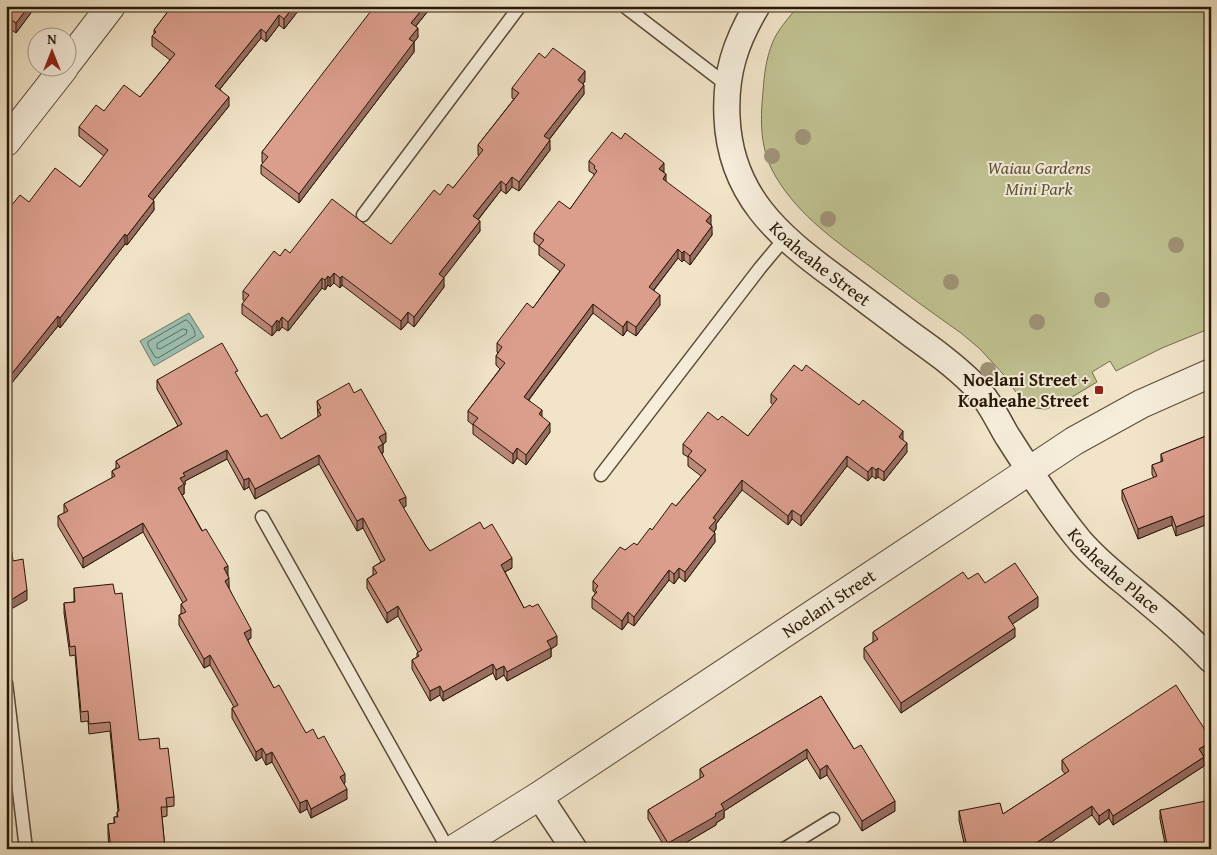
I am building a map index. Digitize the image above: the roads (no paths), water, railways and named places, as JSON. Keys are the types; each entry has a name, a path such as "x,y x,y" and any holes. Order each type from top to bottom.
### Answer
{"street":[{"path":"78,49 111,6"},
{"name":"Koaheahe Street","path":"757,6 743,31 733,57 727,85 727,135 742,183 755,204 785,238 806,256 938,353 974,385 986,399 1030,470"},
{"path":"6,142 56,78"},
{"name":"Noelani Street","path":"454,849 539,796 1074,441 1124,413 1211,373"},
{"name":"Koaheahe Place","path":"1030,470 1064,519 1096,558 1196,643 1211,660"},
{"path":"539,796 574,849"}],"lane":[{"path":"363,215 520,6"},
{"path":"624,6 727,85"},
{"path":"601,475 785,238"},
{"path":"262,517 448,849"},
{"path":"6,683 26,849"},
{"path":"784,849 833,819"}],"water":[{"path":"189,313 204,337 154,366 140,341"}],"place":[{"name":"Noelani Street + Koaheahe Street","path":"1099,390"}],"park label":[{"name":"Waiau Gardens Mini Park","path":"1039,178"}]}
